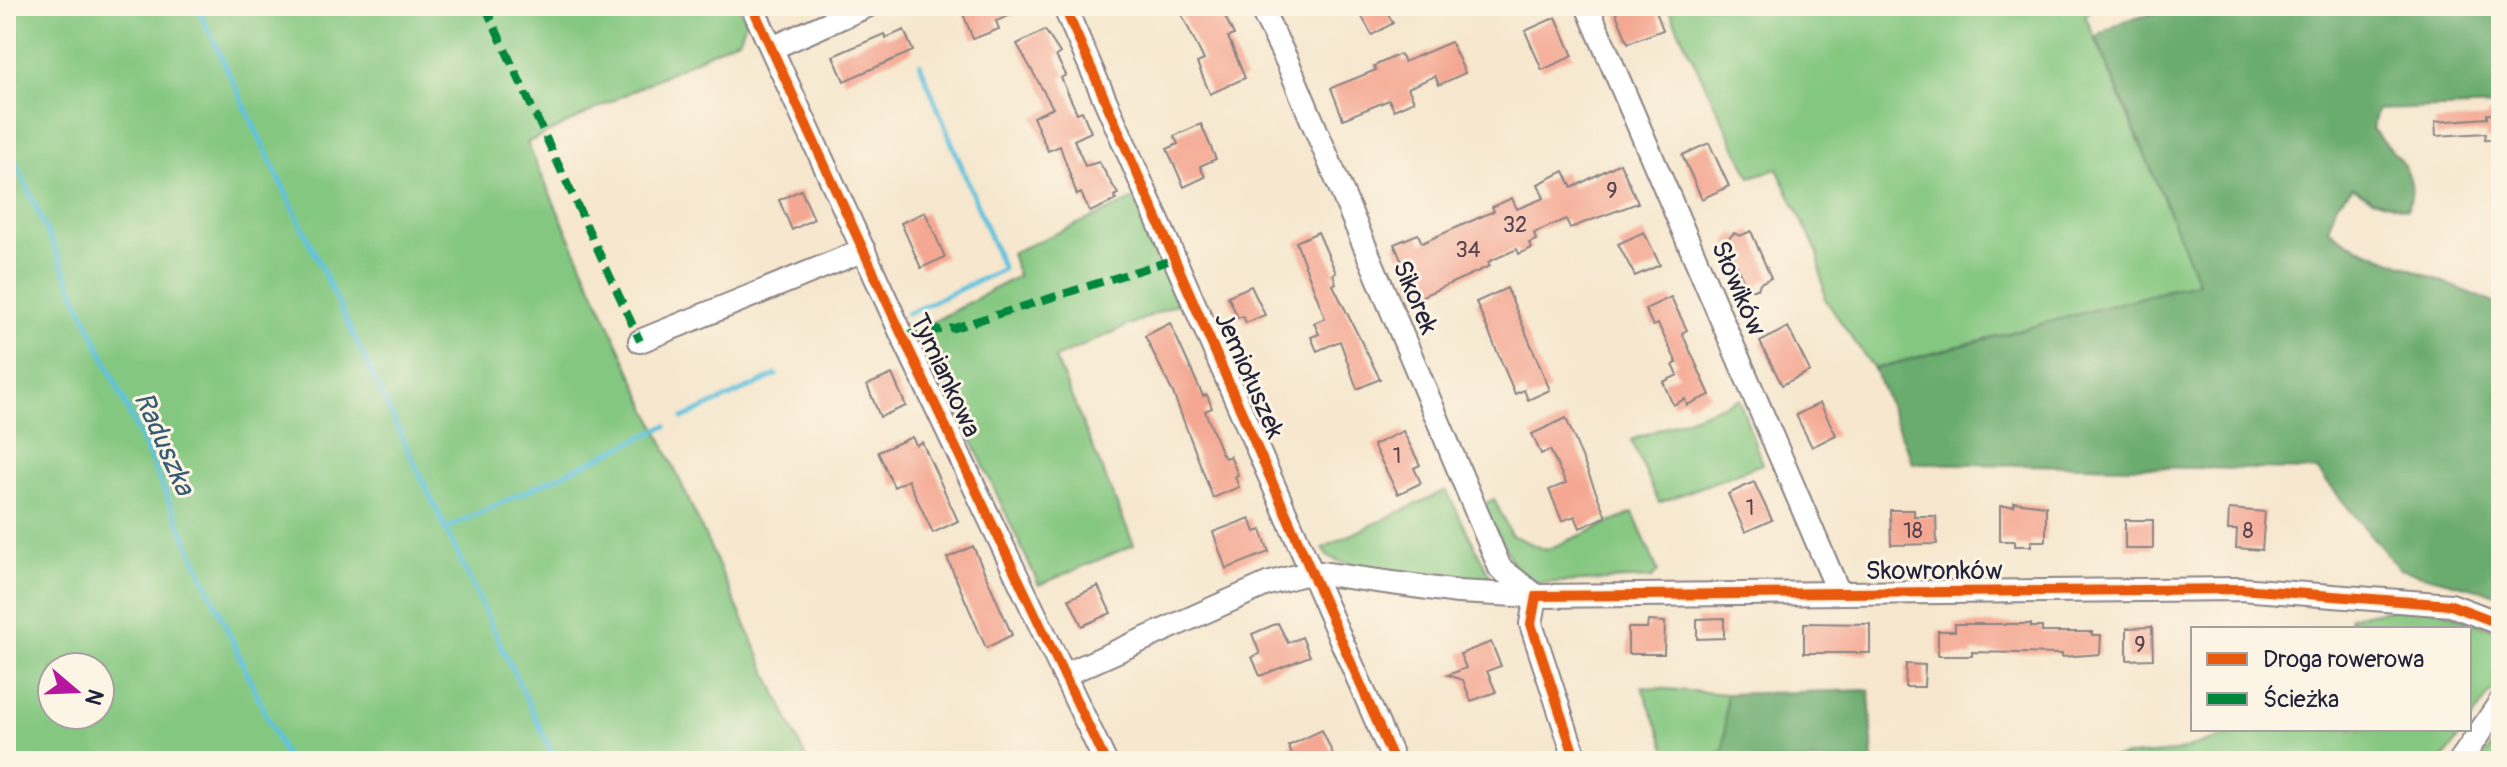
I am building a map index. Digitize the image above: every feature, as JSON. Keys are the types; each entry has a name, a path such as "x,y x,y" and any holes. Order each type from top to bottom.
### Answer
{"street":[{"name":"Tymiankowa","path":"752,6 1105,761"},
{"path":"772,48 867,6"},
{"name":"Jemiołuszek","path":"1064,6 1394,761"},
{"name":"Sikorek","path":"1260,6 1287,61 1500,568 1536,596"},
{"name":"Słowików","path":"1587,6 1839,593"},
{"path":"640,341 864,250"},
{"path":"1064,675 1267,584 1312,572"},
{"name":"Skowronków","path":"1312,572 1458,592 1536,596 2240,589 2451,605 2501,624"},
{"path":"1536,596 1531,624 1576,761"},
{"path":"2460,761 2501,701"}],"green space":[{"path":"6,6 739,6 746,21 740,38 527,143 807,761 6,761"},
{"path":"1667,6 2098,6 2085,15 2199,282 1874,369 1825,299 1818,253 1777,169 1750,177"},
{"path":"2184,6 2501,6 2501,106 2377,110 2372,129 2397,156 2409,175 2411,197 2407,209 2372,199 2353,187 2337,203 2328,229 2349,243 2501,306 2501,595 2399,569 2317,470 1913,463 1874,369 2198,282 2096,37 2124,21"},
{"path":"1137,198 1177,304 1055,358 1134,545 1039,585 920,329 1018,276 1011,253"},
{"path":"1739,399 1762,464 1659,503 1631,440"},
{"path":"1446,490 1490,576 1458,582 1343,563 1327,556 1323,548"},
{"path":"1494,499 1511,535 1546,550 1633,513 1658,571 1652,578 1538,583 1515,568 1483,505"},
{"path":"2408,606 2439,610 2501,632 2501,678 2471,720 2471,627 2350,627 2350,617"},
{"path":"1642,687 1726,694 1748,761 1671,761"},
{"path":"1869,690 1873,761 1710,761 1724,749 1726,694"},
{"path":"2241,731 2464,731 2442,761 2071,761 2175,752"},
{"path":"2501,733 2501,761 2481,761"}],"building":[{"path":"960,6 1031,7 996,21 999,29 973,39"},
{"path":"1196,6 1220,6 1234,35 1228,37 1245,78 1210,94 1197,63 1204,60 1181,13"},
{"path":"1356,6 1384,6 1393,23 1372,35"},
{"path":"1613,6 1654,6 1663,30 1628,43"},
{"path":"1556,17 1573,56 1542,70 1525,31"},
{"path":"904,30 913,51 844,81 833,56 884,34 886,38"},
{"path":"1045,30 1060,53 1056,56 1066,75 1061,78 1077,113 1082,111 1091,132 1074,140 1085,166 1099,162 1118,194 1114,196 1116,200 1090,212 1081,193 1077,195 1060,146 1048,151 1033,117 1053,108 1017,44"},
{"path":"1451,42 1465,73 1439,85 1435,76 1408,88 1414,101 1394,110 1389,100 1343,119 1331,88 1376,70 1374,66 1400,54 1404,62"},
{"path":"2487,114 2501,115 2501,140 2485,139 2486,133 2436,136 2435,122 2487,118"},
{"path":"1201,124 1216,159 1200,166 1205,177 1184,187 1167,149 1178,144 1174,136"},
{"path":"1709,143 1729,186 1702,199 1682,155"},
{"path":"1620,163 1638,203 1570,228 1566,219 1534,233 1536,240 1529,243 1532,248 1519,254 1517,249 1488,262 1490,266 1418,298 1394,244 1418,234 1422,243 1494,211 1492,207 1512,198 1517,209 1544,198 1538,184 1564,171 1572,188"},
{"path":"801,190 814,219 792,230 779,200"},
{"path":"925,212 945,257 921,268 901,223"},
{"path":"1751,231 1771,278 1760,283 1758,289 1747,289 1726,241 1734,233 1740,236"},
{"path":"1318,232 1336,273 1333,274 1336,283 1333,285 1380,379 1357,389 1340,341 1317,351 1311,337 1319,334 1314,323 1325,318 1296,242"},
{"path":"1644,232 1660,265 1635,276 1618,244"},
{"path":"1251,286 1265,315 1246,323 1243,316 1238,318 1228,296"},
{"path":"1507,288 1550,390 1528,400 1524,390 1515,394 1476,302"},
{"path":"1671,297 1687,330 1682,333 1710,395 1687,405 1685,399 1673,405 1663,382 1678,375 1673,365 1677,363 1658,324 1653,326 1645,309"},
{"path":"1170,323 1203,396 1207,395 1212,408 1205,411 1221,452 1225,458 1230,456 1238,475 1235,477 1239,487 1213,498 1173,393 1145,336"},
{"path":"1788,327 1810,371 1782,385 1760,342"},
{"path":"892,374 906,406 880,417 867,385"},
{"path":"1820,403 1836,435 1812,447 1796,415"},
{"path":"1566,418 1606,517 1580,528 1575,516 1562,521 1549,490 1566,483 1550,450 1541,454 1532,434"},
{"path":"1403,431 1420,465 1414,468 1421,483 1398,494 1373,445"},
{"path":"912,437 916,445 922,442 958,521 933,533 908,480 894,487 878,452"},
{"path":"1754,482 1772,520 1745,532 1728,494"},
{"path":"2014,502 2046,506 2046,541 2031,541 2031,546 2015,546 2015,541 2000,541 2000,506 2014,506"},
{"path":"2229,509 2265,512 2262,550 2236,548 2237,530 2228,530"},
{"path":"1890,510 1914,510 1914,516 1936,516 1937,544 1891,545"},
{"path":"1250,518 1255,532 1261,530 1269,552 1226,569 1213,532"},
{"path":"2125,520 2153,520 2153,549 2125,549"},
{"path":"973,546 1012,635 986,648 947,558"},
{"path":"1098,586 1111,613 1082,626 1069,599"},
{"path":"1724,618 1724,638 1697,639 1697,619"},
{"path":"1648,621 1665,622 1664,654 1628,654 1628,628 1647,628"},
{"path":"1278,623 1288,643 1302,637 1310,656 1260,676 1252,657 1260,654 1252,634"},
{"path":"1804,623 1870,624 1870,653 1804,653"},
{"path":"1955,624 2031,624 2031,627 2042,627 2042,632 2092,632 2092,635 2101,635 2100,654 2062,657 2062,654 1972,652 1972,656 1938,656 1938,631 1955,631"},
{"path":"2152,627 2153,659 2127,660 2127,628"},
{"path":"1491,642 1501,666 1487,671 1496,692 1471,701 1463,680 1448,675 1466,668 1460,654"},
{"path":"1906,664 1925,665 1924,687 1905,687"},
{"path":"1322,730 1336,761 1295,761 1288,746"}],"waterway":[{"path":"197,6 556,761"},
{"path":"907,314 1003,269 920,64"},
{"name":"Raduszka","path":"6,141 287,761"},
{"path":"683,418 776,375"},
{"path":"445,529 666,426"}],"marked path":[{"path":"485,6 640,341"},
{"path":"902,335 954,328 1175,259"}],"cycle path":[{"path":"752,6 902,335 1105,761"},
{"path":"1064,6 1394,761"},
{"path":"1576,761 1531,624 1536,596 2240,589 2451,605 2501,624"}]}
